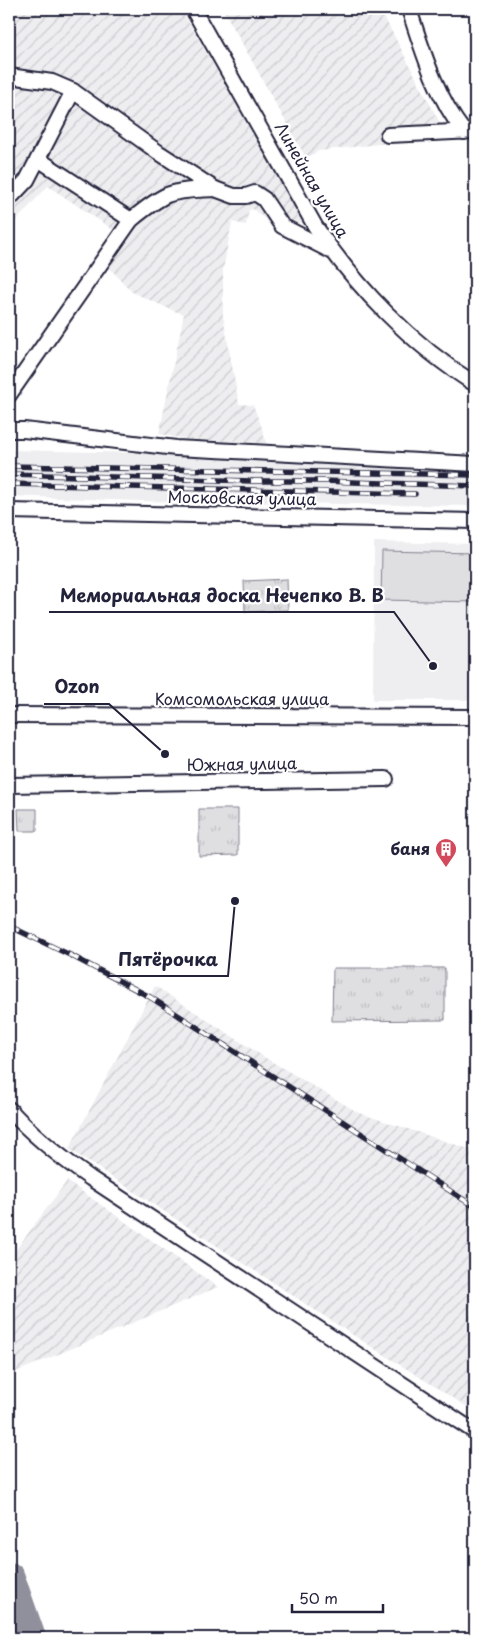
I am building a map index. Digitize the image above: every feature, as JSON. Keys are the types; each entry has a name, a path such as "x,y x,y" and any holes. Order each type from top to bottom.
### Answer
{"street":[{"name":"Линейная улица","path":"193,9 316,226 333,252 384,311 427,348 475,384"},
{"path":"409,9 426,61 437,86 470,131"},
{"path":"9,76 52,82 73,91 158,152 215,189 234,196 246,196 254,193 264,200 282,226 333,252"},
{"path":"9,200 27,180 73,91"},
{"path":"388,136 470,131"},
{"path":"38,159 131,220"},
{"path":"9,395 131,220 150,205 168,195 215,189"},
{"path":"9,430 24,430 176,448 475,464"},
{"name":"Московская улица","path":"9,511 366,517 475,521"},
{"name":"Комсомольская улица","path":"9,715 475,717"},
{"name":"Южная улица","path":"9,785 386,779"},
{"path":"9,1109 30,1131 90,1178 475,1432"}],"shaded area":[{"path":"9,9 181,9 304,221 280,232 253,209 249,210 246,225 232,222 223,270 223,316 239,404 253,405 266,443 186,439 159,434 184,314 132,292 101,259 118,233 48,186 9,228"},
{"path":"223,9 380,9 441,125 388,129 388,143 318,151 306,158"},
{"path":"9,450 268,456 294,463 475,467 475,506 139,501 9,496"},
{"path":"374,542 475,544 475,700 373,700"},
{"path":"155,986 264,1057 359,1113 475,1151 475,1412 359,1339 69,1149"},
{"path":"67,1181 218,1287 9,1375 9,1259"}],"green space":[{"path":"382,551 475,553 475,602 381,600"},
{"path":"287,579 288,610 245,612 244,581"},
{"path":"18,809 37,809 37,831 19,831"},
{"path":"199,809 238,809 238,855 199,856"},
{"path":"333,968 445,968 445,1020 332,1021"}],"taxiway":[{"path":"9,1578 30,1638"}],"railway":[{"path":"9,466 475,475"},
{"path":"9,474 475,486"},
{"path":"9,484 415,494"},
{"path":"9,926 70,955 150,997 475,1207"}],"place":[{"name":"Мемориальная доска Нечепко В. В","path":"433,666"},
{"name":"Ozon","path":"165,754"},
{"name":"баня","path":"446,868"},
{"name":"Пятёрочка","path":"235,901"}]}
